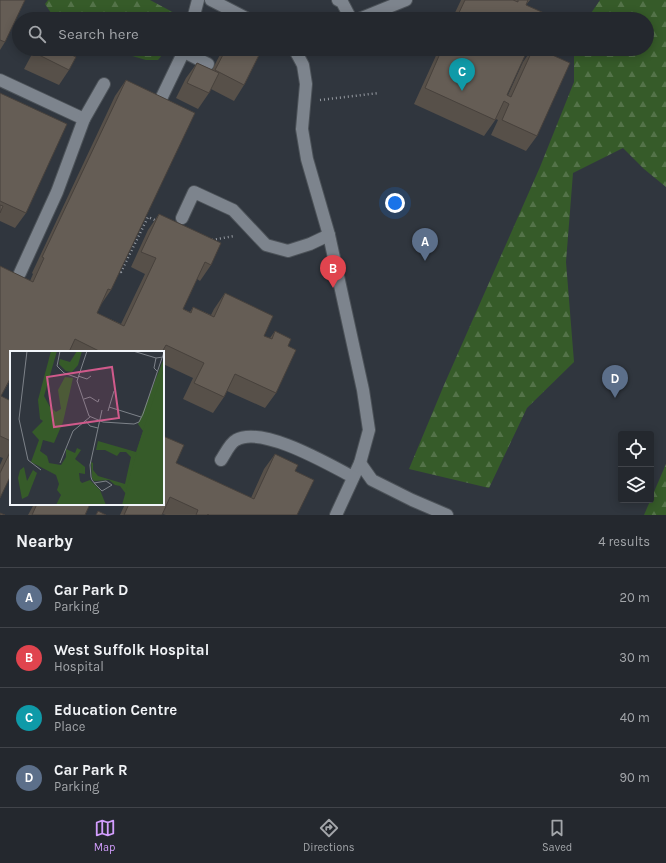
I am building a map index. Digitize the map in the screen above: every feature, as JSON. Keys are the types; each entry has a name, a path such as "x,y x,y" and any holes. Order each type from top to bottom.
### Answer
{"lane":[{"path":"195,12 198,0"},
{"path":"211,0 234,12"},
{"path":"338,0 342,2 347,12"},
{"path":"376,12 406,0"},
{"path":"159,103 182,56"},
{"path":"193,56 208,64"},
{"path":"298,56 303,65 306,84 303,102 302,129 307,159 329,234 363,390 369,430 360,463 336,515"},
{"path":"0,80 84,119"},
{"path":"20,273 57,192 84,119 104,84"},
{"path":"182,218 194,192 233,210 266,245 288,251 310,244 329,234"},
{"path":"221,460 234,440 246,436 265,437 300,451 353,477"},
{"path":"360,463 372,480 412,500 447,515"}],"path":[{"path":"303,102 379,93"},
{"path":"117,270 121,272 148,217 161,222"},
{"path":"208,240 255,232"}],"green space":[{"path":"48,0 150,0 172,12 50,12 45,4"},
{"path":"600,0 666,0 666,187 644,169 623,148 573,173 566,262 574,362 527,408 489,488 409,469 444,385 540,167 574,82 574,56 654,56 654,12 592,12"},
{"path":"132,56 161,56 158,60 146,60"},
{"path":"666,464 666,515 644,515 649,503 654,503 654,492"}],"building":[{"path":"0,0 25,0 19,12 12,12 12,27 5,42 0,40"},
{"path":"465,0 513,0 518,2 518,0 528,0 526,5 542,12 459,12"},
{"path":"41,56 76,57 69,70"},
{"path":"222,56 258,56 244,85 215,70"},
{"path":"439,56 525,56 507,95 511,97 530,56 554,56 570,63 537,136 502,120 509,104 504,101 495,120 425,88"},
{"path":"197,63 219,73 209,93 187,83"},
{"path":"126,80 195,113 111,290 108,289 97,313 124,326 156,258 141,252 159,214 221,243 211,265 205,262 183,309 191,313 193,307 214,317 225,293 273,316 264,336 272,339 275,331 291,339 288,346 296,350 276,393 235,374 224,397 194,383 204,363 166,345 163,351 99,351 75,339 69,351 10,351 10,379 1,396 10,400 10,441 0,436 0,266 33,282 44,258 42,257"},
{"path":"0,93 67,124 26,213 0,201"},
{"path":"0,205 3,206 0,213"},
{"path":"164,436 184,445 176,463 254,499 275,454 298,465 295,471 314,480 297,515 196,515 198,510 170,497 162,515 124,515 129,505 164,505"},
{"path":"10,452 10,477 0,498 0,473"},
{"path":"37,505 90,505 85,515 32,515"},
{"path":"98,511 106,515 96,515"}],"place":[{"name":"Education Centre","path":"462,91"},
{"name":"Car Park D","path":"425,261"},
{"name":"West Suffolk Hospital","path":"333,288"},
{"name":"Car Park R","path":"615,398"}]}
